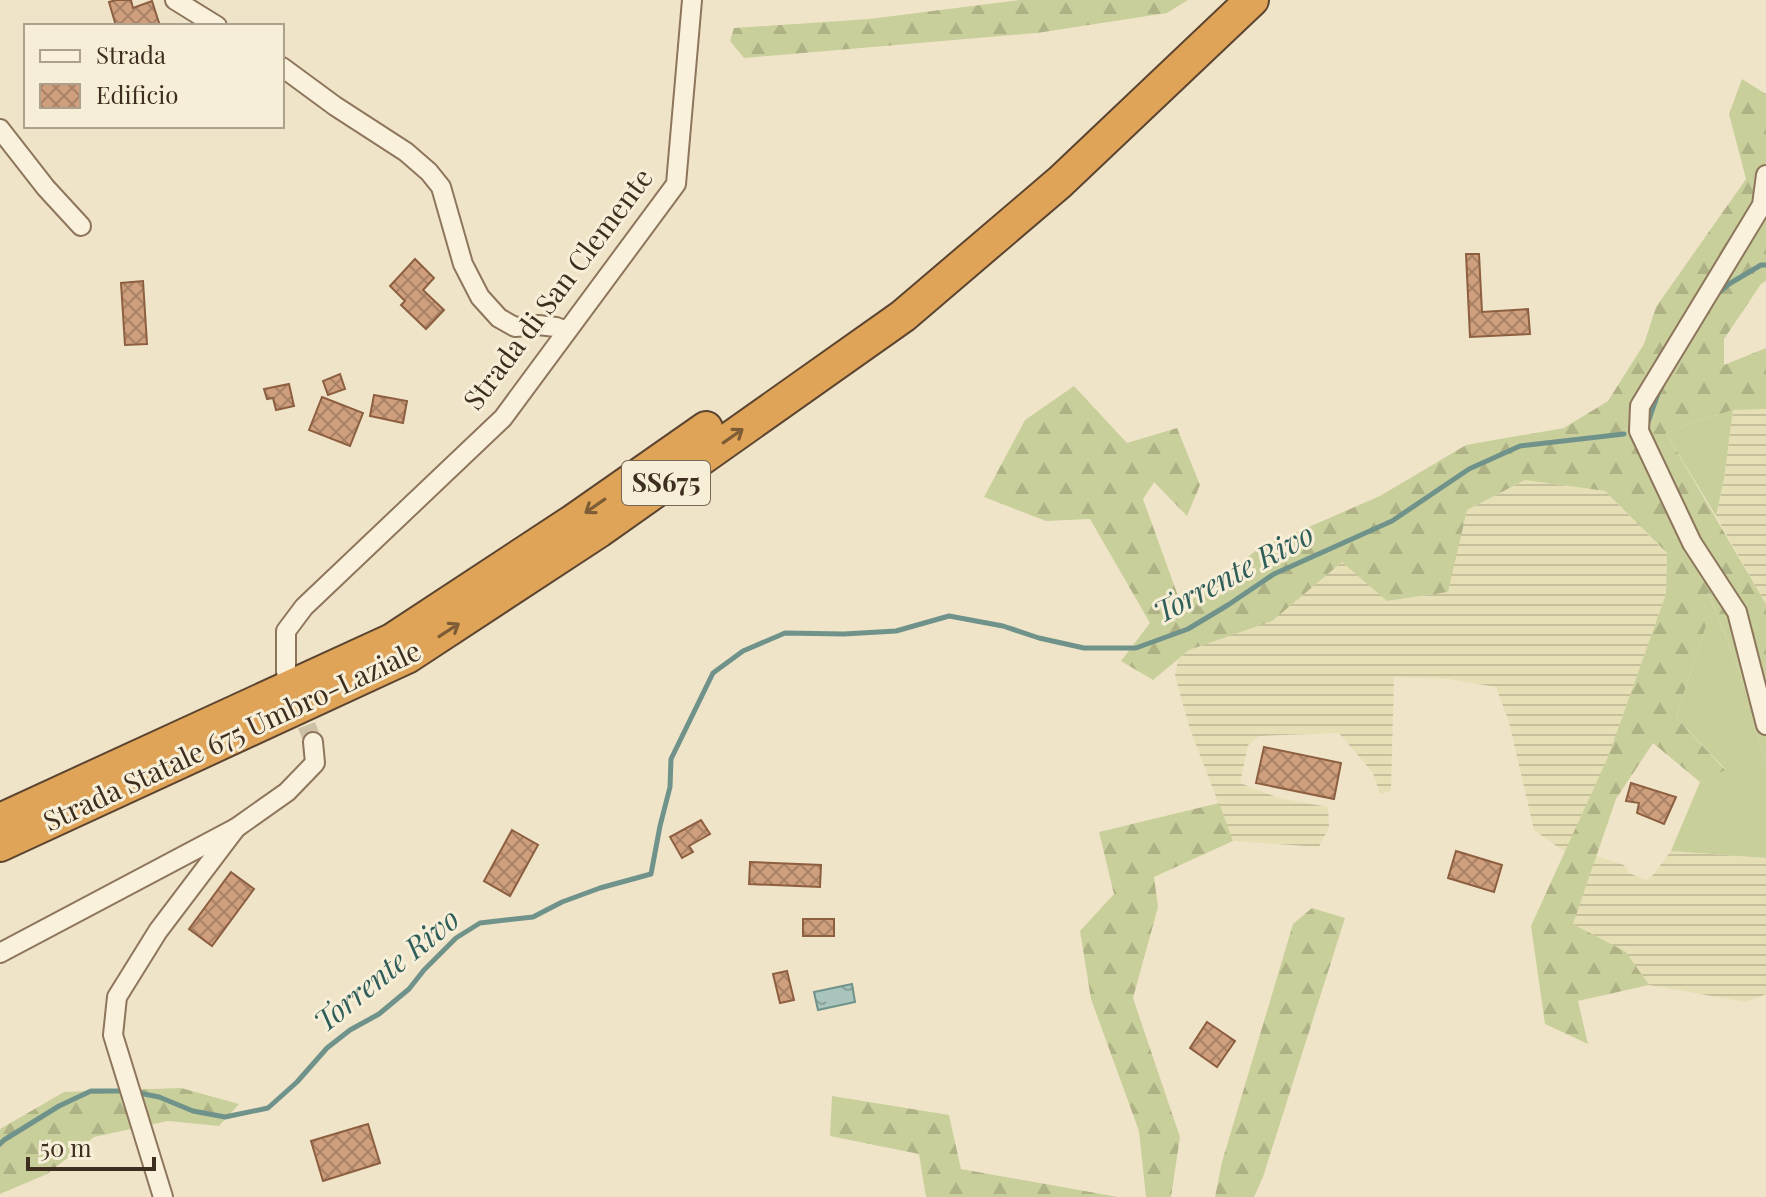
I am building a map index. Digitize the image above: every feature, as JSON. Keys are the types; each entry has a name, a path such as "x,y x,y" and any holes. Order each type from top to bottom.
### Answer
{"highway":[{"name":"Strada Statale 675 Umbro-Laziale","path":"0,820 392,640 560,530 884,303 1052,165 1221,0"},
{"name":"Strada Statale 675 Umbro-Laziale","path":"0,845 407,657 599,531 903,316 1060,182 1252,0"}],"street":[{"path":"175,0 214,24"},
{"name":"Strada di San Clemente","path":"286,672 286,631 304,607 503,418 676,184 692,0"},
{"path":"284,68 406,152 429,172 441,187 463,264 480,297 499,318 515,327 538,325 567,331"},
{"path":"0,129 46,188 81,226"},
{"path":"1766,175 1762,205 1640,406 1639,431 1692,543 1737,612 1766,725"},
{"path":"0,953 236,828 287,792 315,763 313,742"},
{"path":"163,1197 113,1035 117,997 158,931 236,828"}],"shaded area":[{"path":"1766,409 1766,604 1716,516 1733,410"},
{"path":"1525,480 1605,491 1667,554 1666,594 1608,757 1565,852 1534,830 1509,722 1496,687 1449,679 1394,677 1391,791 1380,794 1373,773 1339,733 1259,736 1248,745 1240,783 1279,798 1328,807 1329,827 1319,847 1233,841 1190,729 1175,676 1178,660 1189,650 1271,620 1342,562 1388,601 1447,592 1467,510"},
{"path":"1671,851 1766,858 1766,994 1746,1002 1649,985 1626,952 1573,924 1596,856 1624,865 1629,873 1646,880"}],"green space":[{"path":"1019,0 1188,0 1167,13 1037,33 744,58 730,41 734,28 869,19"},
{"path":"1742,79 1766,94 1766,281 1724,339 1724,365 1766,348 1766,409 1733,410 1666,433 1766,604 1766,764 1741,675 1708,592 1707,623 1676,717 1725,770 1700,782 1653,743 1616,799 1573,924 1626,952 1649,985 1578,1001 1588,1044 1545,1024 1531,926 1608,757 1666,594 1667,553 1605,491 1525,480 1467,510 1448,592 1387,601 1342,562 1272,621 1189,650 1153,680 1121,661 1150,623 1090,519 1046,521 984,497 1025,420 1074,386 1127,443 1177,428 1200,485 1187,516 1154,482 1143,499 1182,607 1258,549 1380,496 1466,445 1564,428 1608,401 1644,344 1656,307 1746,179 1729,114"},
{"path":"1733,410 1724,479 1716,516 1666,433"},
{"path":"1707,590 1741,675 1766,764 1766,858 1671,851 1700,782 1725,769 1676,717 1707,623"},
{"path":"1219,803 1233,841 1154,877 1158,907 1133,998 1180,1137 1171,1197 1146,1197 1139,1131 1091,999 1080,931 1114,894 1099,832"},
{"path":"1312,908 1345,918 1263,1177 1254,1197 1215,1197 1222,1162 1293,924"},
{"path":"181,1088 239,1104 219,1126 168,1121 94,1137 47,1174 0,1194 0,1129 64,1092"},
{"path":"832,1096 949,1115 961,1169 1118,1197 926,1197 919,1154 830,1136"}],"water":[{"path":"852,984 855,1002 818,1010 814,992"}],"building":[{"path":"131,0 133,8 152,1 159,24 115,24 109,2"},
{"path":"1466,254 1479,254 1482,312 1528,309 1530,334 1470,337"},
{"path":"415,259 434,278 423,290 444,310 426,329 401,305 405,301 390,286"},
{"path":"143,281 147,344 125,345 121,283"},
{"path":"340,374 345,389 328,395 323,381"},
{"path":"289,384 294,406 276,410 273,398 267,399 264,389"},
{"path":"374,395 407,401 403,423 370,416"},
{"path":"322,397 363,413 350,446 309,430"},
{"path":"1264,747 1341,763 1334,799 1256,783"},
{"path":"1631,783 1676,797 1664,824 1637,813 1639,803 1626,801"},
{"path":"701,820 710,834 689,846 693,852 682,858 670,837"},
{"path":"512,830 538,845 510,896 484,881"},
{"path":"1456,851 1502,865 1494,892 1448,878"},
{"path":"750,862 821,865 820,887 749,884"},
{"path":"231,872 254,889 212,946 189,929"},
{"path":"803,919 834,919 834,936 803,936"},
{"path":"787,971 794,1000 780,1003 773,974"},
{"path":"1207,1022 1235,1041 1217,1067 1190,1048"},
{"path":"368,1124 380,1163 323,1181 311,1141"}],"waterway":[{"name":"Torrente Rivo","path":"1716,295 1729,284 1766,265"},
{"name":"Torrente Rivo","path":"1646,428 1660,388"},
{"name":"Torrente Rivo","path":"134,1092 159,1097 193,1111 225,1117 268,1108 297,1082 327,1048 350,1030 379,1014 409,989 456,938 480,923 533,917 600,888 651,874 670,787 671,759 713,673 743,651 785,633 896,631 949,616 1003,626 1084,648 1136,648 1188,629 1274,574 1392,521 1469,469 1520,446 1624,434"},
{"name":"Torrente Rivo","path":"0,1144 59,1106 91,1091 124,1091"}],"tunnel":[{"path":"297,700 313,742"}]}
